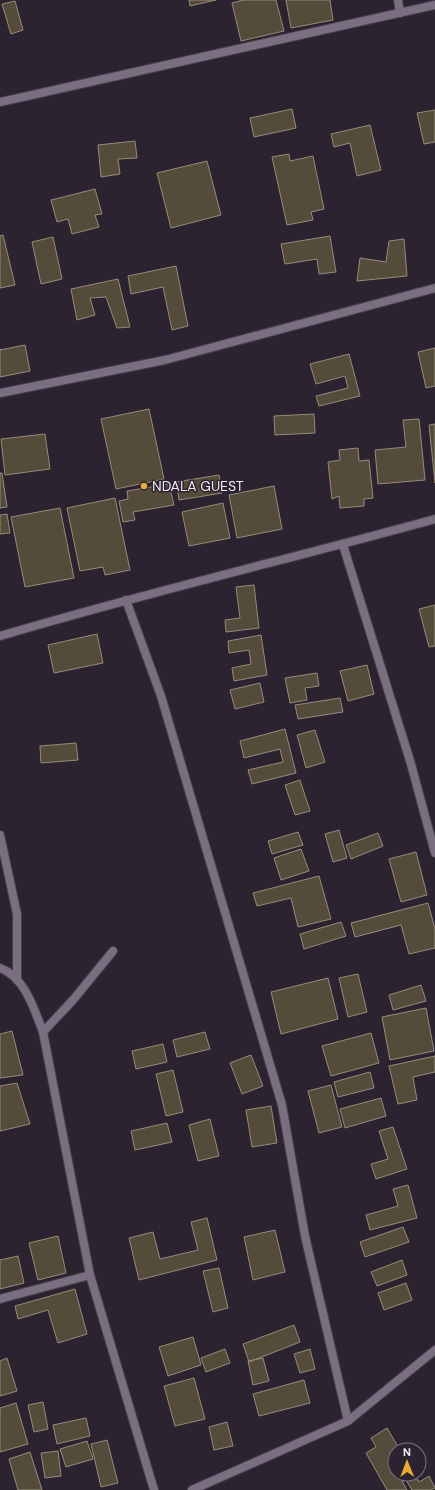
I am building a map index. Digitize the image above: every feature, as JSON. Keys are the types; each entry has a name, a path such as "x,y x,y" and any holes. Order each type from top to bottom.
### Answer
{"street":[{"path":"398,0 400,13"},
{"path":"0,102 435,5"},
{"path":"0,393 165,360 435,288"},
{"path":"0,636 126,600 343,545 435,519"},
{"path":"343,545 411,764 435,853"},
{"path":"126,600 162,696 282,1106 305,1236 348,1421"},
{"path":"0,835 17,914 17,980"},
{"path":"43,1032 73,1000 113,951"},
{"path":"0,968 6,970 22,984 43,1032 90,1275 154,1490"},
{"path":"0,1299 90,1275"},
{"path":"192,1490 348,1421 435,1350"}],"building":[{"path":"189,0 216,0 190,6"},
{"path":"243,0 276,0 284,31 241,41 232,3"},
{"path":"286,0 330,0 333,20 291,28"},
{"path":"15,1 23,30 11,34 2,4"},
{"path":"292,109 296,128 254,137 250,118"},
{"path":"435,110 435,142 424,144 417,113"},
{"path":"370,125 381,170 357,176 350,143 334,147 331,134"},
{"path":"135,141 137,158 118,159 120,174 101,177 98,145"},
{"path":"289,154 290,161 313,156 324,209 311,212 313,220 287,225 272,157"},
{"path":"207,161 221,215 171,228 157,173"},
{"path":"95,189 102,214 95,215 99,227 72,234 68,219 57,222 51,200"},
{"path":"3,235 15,285 0,288 0,236"},
{"path":"330,236 336,272 319,274 317,259 285,264 281,244"},
{"path":"53,237 62,279 41,284 32,242"},
{"path":"404,239 407,276 357,281 360,258 386,262 389,241"},
{"path":"176,266 188,326 172,330 163,287 131,294 128,276"},
{"path":"118,279 130,327 117,328 106,297 90,298 95,315 77,320 71,289"},
{"path":"25,345 30,371 0,377 0,350"},
{"path":"435,348 435,386 426,388 418,352"},
{"path":"349,354 360,396 319,406 316,396 348,388 345,376 316,384 310,364"},
{"path":"149,409 164,479 116,489 101,419"},
{"path":"314,414 315,433 275,435 274,416"},
{"path":"419,419 425,480 378,484 375,450 406,447 403,420"},
{"path":"435,424 435,483 429,425"},
{"path":"45,434 50,469 5,475 1,439"},
{"path":"358,448 359,461 369,460 373,498 364,499 364,506 340,508 339,496 332,499 328,462 340,460 339,450"},
{"path":"0,473 2,473 7,507 0,508"},
{"path":"219,475 222,493 179,500 176,482"},
{"path":"169,484 174,505 133,512 135,520 123,522 119,501 128,499 127,491"},
{"path":"274,486 282,529 237,538 229,495"},
{"path":"115,498 130,570 105,575 103,567 80,571 67,508"},
{"path":"223,503 230,538 189,546 182,512"},
{"path":"60,508 74,578 25,587 11,517"},
{"path":"7,514 10,533 0,534 0,515"},
{"path":"254,585 259,628 226,632 225,620 240,618 236,587"},
{"path":"435,605 435,646 429,647 419,609"},
{"path":"97,634 103,663 54,673 48,645"},
{"path":"261,635 267,675 234,681 232,668 251,664 249,650 229,653 228,641"},
{"path":"367,665 374,694 348,701 340,671"},
{"path":"317,673 319,686 305,688 307,700 290,703 285,678"},
{"path":"260,683 264,702 235,709 230,690"},
{"path":"340,698 343,712 298,719 295,705"},
{"path":"285,729 296,773 252,784 248,770 283,762 280,749 244,758 240,741"},
{"path":"315,730 325,762 306,768 297,735"},
{"path":"76,743 78,760 41,763 40,746"},
{"path":"300,780 310,811 295,815 285,785"},
{"path":"339,830 347,858 333,862 325,834"},
{"path":"298,832 303,845 272,854 268,841"},
{"path":"378,833 383,846 351,859 346,845"},
{"path":"301,849 309,871 281,880 274,858"},
{"path":"416,852 427,895 401,902 389,859"},
{"path":"319,876 331,919 298,927 291,898 257,906 253,893"},
{"path":"428,903 435,929 435,948 409,954 401,925 355,937 351,923"},
{"path":"341,922 346,936 304,949 300,934"},
{"path":"358,974 367,1012 348,1017 339,978"},
{"path":"328,978 338,1019 281,1034 271,992"},
{"path":"421,985 426,1001 393,1010 389,995"},
{"path":"426,1008 434,1051 390,1060 382,1017"},
{"path":"12,1031 23,1075 0,1078 0,1034"},
{"path":"205,1032 210,1049 177,1057 173,1040"},
{"path":"371,1033 379,1063 331,1076 322,1046"},
{"path":"163,1044 167,1062 136,1069 132,1051"},
{"path":"251,1055 263,1086 242,1094 230,1063"},
{"path":"435,1056 435,1072 413,1077 417,1100 398,1104 389,1066"},
{"path":"173,1070 183,1112 166,1116 156,1074"},
{"path":"370,1072 374,1088 338,1097 334,1082"},
{"path":"17,1083 30,1124 0,1131 0,1086"},
{"path":"331,1085 342,1127 319,1133 308,1091"},
{"path":"381,1098 386,1116 345,1128 340,1109"},
{"path":"271,1106 277,1143 252,1147 246,1110"},
{"path":"210,1119 219,1156 198,1161 189,1125"},
{"path":"167,1123 172,1142 135,1150 131,1131"},
{"path":"393,1127 407,1169 376,1179 371,1164 388,1159 379,1131"},
{"path":"408,1185 417,1218 370,1230 366,1215 398,1206 393,1189"},
{"path":"207,1218 217,1260 139,1280 129,1238 153,1232 160,1259 198,1250 191,1222"},
{"path":"403,1227 409,1242 365,1257 360,1242"},
{"path":"275,1230 285,1272 253,1280 244,1237"},
{"path":"58,1236 66,1273 38,1280 29,1243"},
{"path":"18,1256 24,1283 0,1289 0,1260"},
{"path":"402,1260 407,1275 377,1286 371,1272"},
{"path":"219,1268 228,1308 213,1312 203,1271"},
{"path":"406,1283 412,1300 384,1310 378,1293"},
{"path":"75,1289 87,1334 58,1343 48,1310 18,1319 15,1306"},
{"path":"294,1325 300,1342 249,1362 243,1344"},
{"path":"193,1337 201,1365 168,1376 159,1347"},
{"path":"225,1349 230,1363 206,1372 201,1358"},
{"path":"310,1349 315,1369 300,1373 294,1354"},
{"path":"7,1358 17,1391 0,1396 0,1361"},
{"path":"263,1358 269,1381 253,1385 248,1361"},
{"path":"194,1378 205,1419 175,1426 164,1386"},
{"path":"304,1380 310,1403 259,1416 253,1394"},
{"path":"43,1402 48,1429 34,1432 28,1405"},
{"path":"16,1403 28,1444 0,1452 0,1408"},
{"path":"86,1418 90,1436 57,1444 53,1425"},
{"path":"227,1422 233,1446 214,1450 209,1427"},
{"path":"387,1428 395,1442 387,1442 387,1482 403,1482 407,1490 387,1490 366,1453 376,1447 371,1438"},
{"path":"107,1440 118,1483 101,1487 91,1444"},
{"path":"87,1441 93,1459 66,1467 60,1449"},
{"path":"58,1451 61,1476 45,1478 41,1453"},
{"path":"30,1452 42,1490 18,1490 9,1459"},
{"path":"429,1476 435,1488 431,1490 412,1490 407,1482 427,1482 427,1477"}],"place":[{"name":"NDALA GUEST","path":"144,486"}]}
